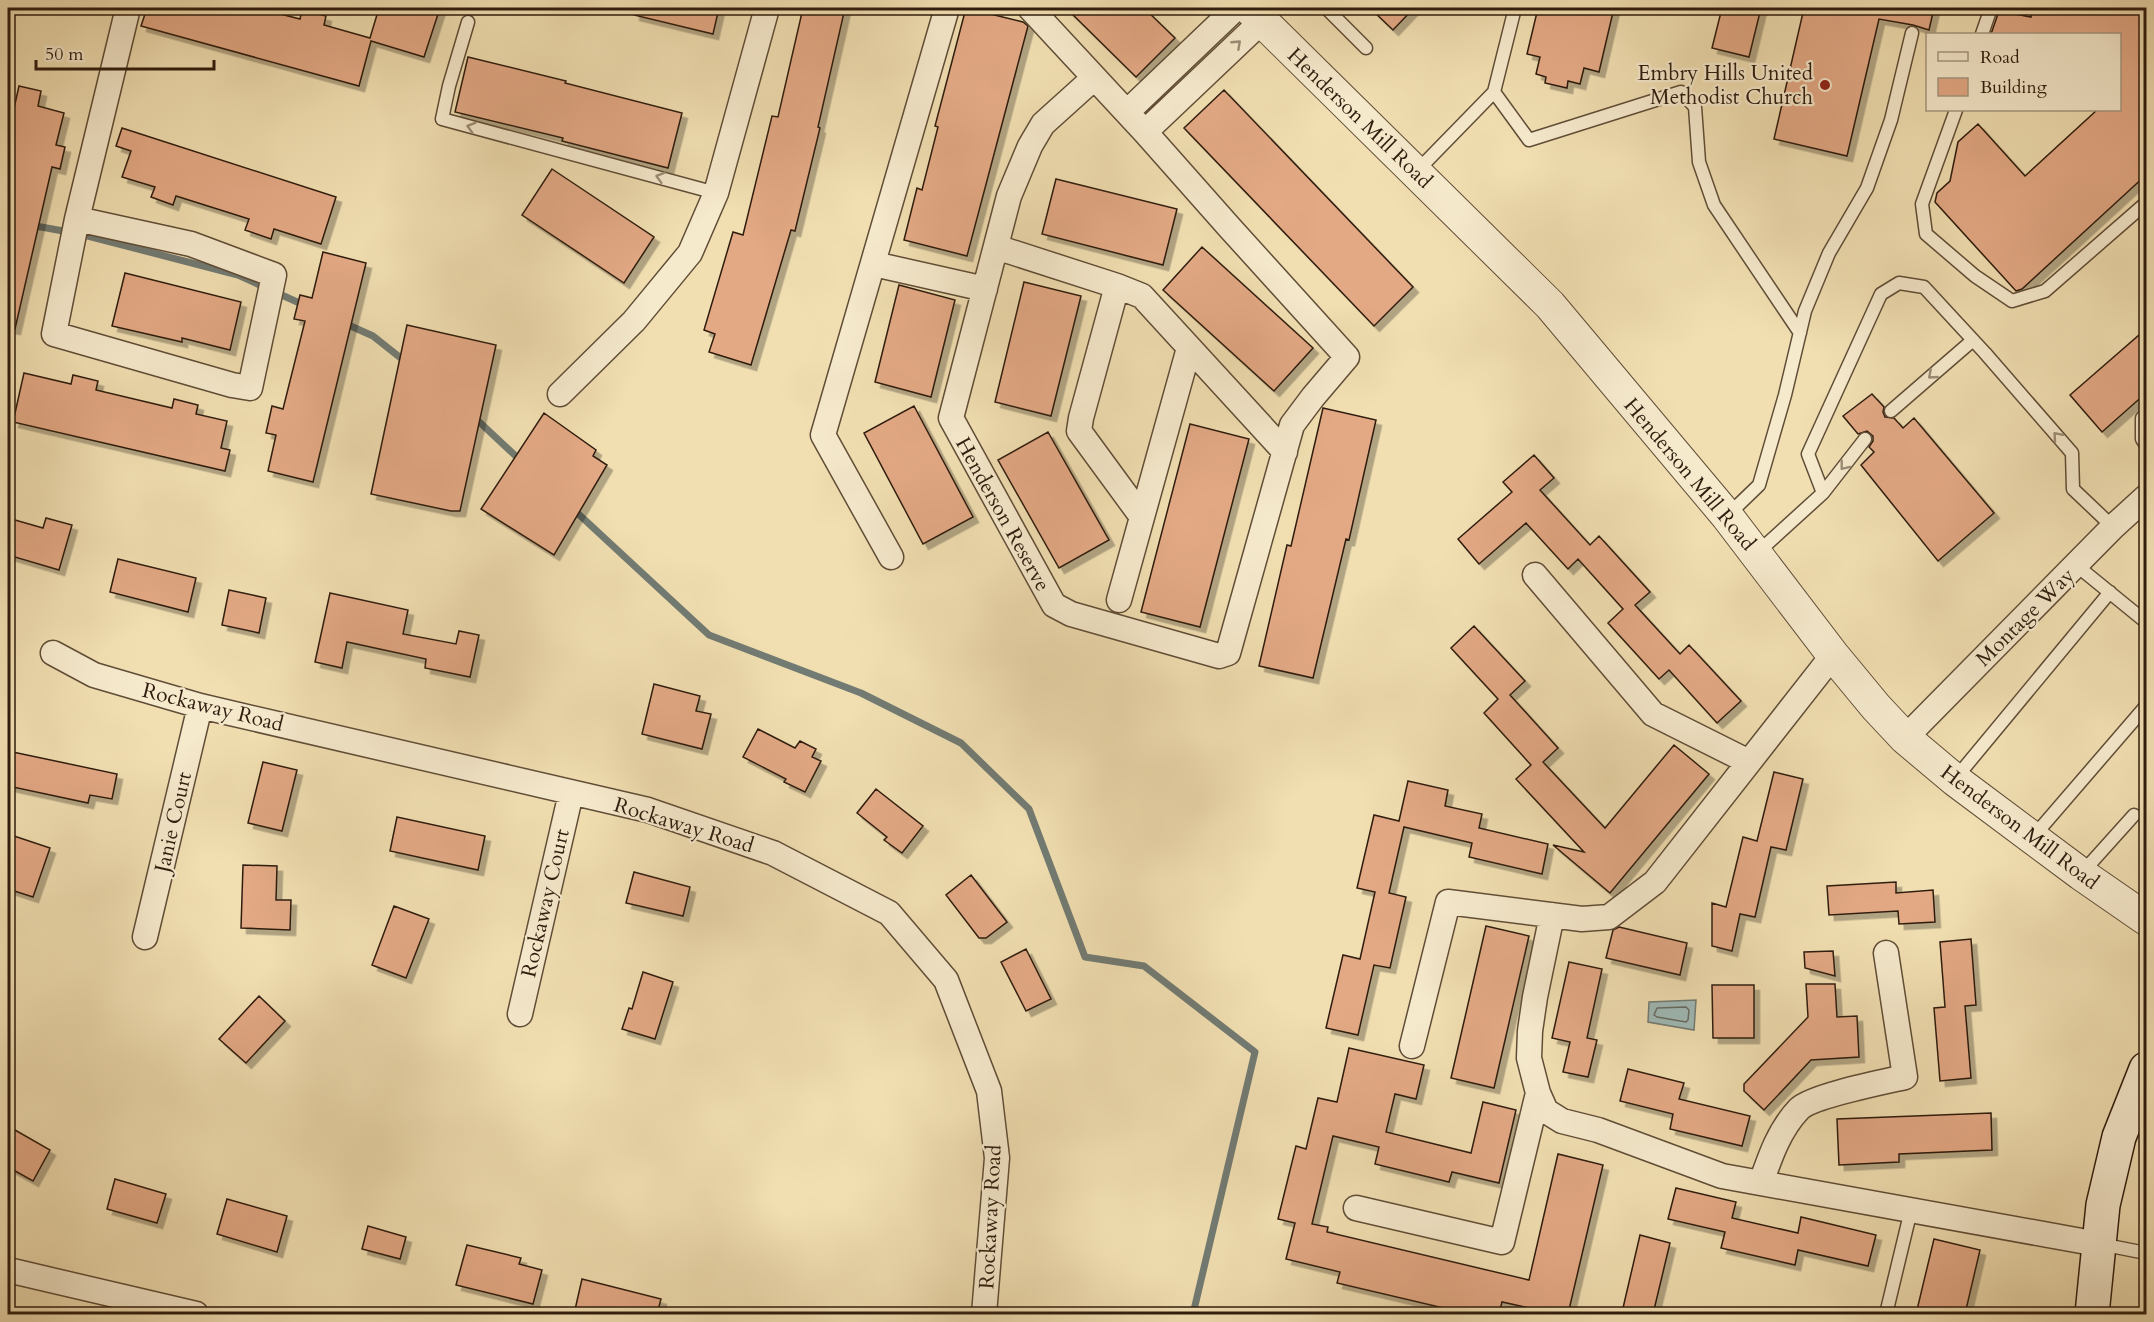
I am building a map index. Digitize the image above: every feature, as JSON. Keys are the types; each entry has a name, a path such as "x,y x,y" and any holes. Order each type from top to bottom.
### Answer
{"main road":[{"path":"2092,1314 2103,1205 2119,1137 2146,1069"}],"street":[{"path":"77,219 191,244 274,275 250,388 232,385 54,334 77,219 128,8"},
{"path":"560,394 634,321 690,253 716,193 766,8"},
{"path":"891,557 823,435 947,8"},
{"name":"Henderson Reserve","path":"1030,8 1146,132 1347,357 1292,425 1228,653 1219,656 1071,614 1054,605 951,418 1009,196 1030,146 1043,124 1094,78"},
{"path":"1127,112 1195,47 1249,12"},
{"path":"1146,132 1214,67 1249,12"},
{"name":"Henderson Mill Road","path":"1249,12 1416,172 1550,305 1727,516 1833,655 1905,738 1954,780 2146,919"},
{"path":"1195,47 1214,67"},
{"path":"996,248 1142,296 1285,452"},
{"path":"874,264 985,289"},
{"path":"1117,286 1079,431 1142,517"},
{"path":"1119,600 1190,348"},
{"name":"Montage Way","path":"1905,738 2113,527 2146,497"},
{"path":"1535,575 1653,714 1749,762"},
{"name":"Rockaway Road","path":"53,653 94,675 200,706 648,810 773,853 889,913 946,980 989,1091 997,1158 984,1314"},
{"path":"1412,1046 1448,902 1582,919 1609,917 1655,882 1833,655"},
{"name":"Janie Court","path":"145,937 200,706"},
{"name":"Rockaway Court","path":"520,1014 571,793"},
{"path":"1552,915 1530,1031 1529,1058 1538,1093 1546,1111 1562,1121 1598,1130 1722,1176 2098,1244"},
{"path":"1761,1183 1778,1137 1800,1107 1835,1094 1905,1077 1886,953"},
{"path":"1356,1208 1502,1242 1538,1093"},
{"path":"8,1270 196,1314"}],"lane":[{"path":"1326,8 1366,48"},
{"path":"1416,172 1494,92 1515,8"},
{"path":"1982,33 1991,8"},
{"path":"468,22 442,118 716,193"},
{"path":"1727,516 1759,485 1785,395 1805,311 1829,253 1867,188 1891,120 1912,33"},
{"path":"1494,92 1529,140 1681,92 1695,108 1699,162 1714,205 1800,333"},
{"path":"1956,111 1922,204 1926,234 1975,276 2012,302 2045,291 2146,203"},
{"path":"1822,493 1808,454 1881,294 1899,283 1924,287 1973,340 2072,453 2073,489 2113,527"},
{"path":"1891,411 1973,340"},
{"path":"2146,414 2142,418 2142,439 2146,445"},
{"path":"1756,553 1822,493 1865,439"},
{"path":"2076,566 2146,622"},
{"path":"1954,780 2110,592"},
{"path":"2033,837 2146,706"},
{"path":"2081,874 2133,815"},
{"path":"1886,1314 1911,1210"},
{"path":"2098,1244 2146,1253"}],"water":[{"path":"1696,1000 1694,1030 1648,1022 1649,1002"}],"building":[{"path":"147,8 257,8 300,19 302,10 326,16 324,25 370,38 379,8 440,8 424,57 371,41 359,86 141,26"},
{"path":"635,8 719,8 713,34 634,15"},
{"path":"803,8 845,8 818,127 820,128 795,231 791,230 751,365 709,352 715,334 704,330 733,232 743,235 772,116 778,117"},
{"path":"966,8 1023,22 1028,26 967,256 904,240 917,188 922,190 938,127 935,126"},
{"path":"1066,8 1144,8 1175,38 1136,77"},
{"path":"1370,8 1414,8 1393,30"},
{"name":"Embry Hills United Methodist Church","path":"1538,8 1614,8 1599,72 1584,68 1580,84 1568,81 1567,88 1545,83 1546,77 1536,74 1540,57 1527,54"},
{"name":"Embry Hills United Methodist Church","path":"1722,8 1761,8 1749,57 1712,48"},
{"name":"Embry Hills United Methodist Church","path":"1804,8 1934,8 1929,30 1879,19 1847,156 1774,139"},
{"path":"2032,8 2146,8 2146,175 2022,289 2016,291 1935,202 1937,193 1950,181 1958,142 1978,124 2025,176 2096,111 2121,111 2121,33 1991,33 1999,11 2031,17"},
{"path":"468,57 682,113 668,168 562,141 563,138 455,112"},
{"path":"19,86 41,91 38,106 64,113 56,145 65,147 60,169 52,167 15,329 8,328 8,135"},
{"path":"1224,90 1413,287 1374,326 1184,128"},
{"path":"122,128 336,197 321,244 274,229 271,239 245,230 249,219 176,196 173,205 151,197 155,187 122,177 131,151 116,146"},
{"path":"552,169 654,237 624,283 522,215"},
{"path":"1056,179 1177,209 1163,265 1042,234"},
{"path":"1202,247 1313,348 1274,391 1163,290"},
{"path":"323,252 366,263 313,482 268,471 276,435 266,433 272,406 283,409 305,321 294,319 300,295 312,298"},
{"path":"125,273 241,302 230,350 182,338 182,342 112,326"},
{"path":"1024,282 1081,296 1051,416 995,402"},
{"path":"899,285 955,300 931,397 875,382"},
{"path":"407,325 496,345 460,511 371,494"},
{"path":"2146,329 2146,393 2102,432 2070,395"},
{"path":"24,373 71,384 73,375 98,381 96,390 172,408 174,399 198,405 196,414 227,421 221,448 230,450 225,471 13,422"},
{"path":"1872,394 1884,407 1885,417 1894,418 1903,428 1914,418 1994,513 1938,561 1861,465 1874,452 1869,447 1873,436 1867,431 1858,434 1843,416"},
{"path":"914,406 973,517 923,544 864,433"},
{"path":"1323,408 1376,420 1349,540 1346,539 1313,678 1259,666 1287,545 1291,546"},
{"path":"544,413 596,450 593,456 607,465 554,555 481,509"},
{"path":"1190,424 1249,439 1200,627 1141,612"},
{"path":"1048,432 1109,540 1059,568 998,460"},
{"path":"1534,455 1554,478 1540,490 1590,545 1599,536 1650,592 1635,605 1680,654 1689,645 1741,701 1717,723 1669,670 1659,679 1608,623 1623,609 1578,559 1568,569 1526,523 1479,564 1458,539 1512,492 1503,482"},
{"path":"8,518 43,528 46,518 72,525 59,570 8,555"},
{"path":"118,559 196,578 188,612 110,592"},
{"path":"229,590 266,598 259,633 222,625"},
{"path":"330,593 408,610 403,634 456,644 459,631 479,635 470,677 425,668 426,659 347,642 342,668 315,662"},
{"path":"1474,626 1525,681 1510,695 1558,748 1543,762 1605,828 1674,745 1709,774 1610,893 1553,845 1584,852 1516,779 1531,765 1484,713 1498,699 1451,648"},
{"path":"654,684 700,696 696,711 711,714 702,749 642,734"},
{"path":"758,729 795,748 800,741 816,749 812,757 821,761 805,792 784,782 786,779 743,757"},
{"path":"8,751 117,774 112,799 90,795 88,803 8,786"},
{"path":"263,762 297,770 282,831 248,823"},
{"path":"1774,772 1803,779 1786,850 1771,847 1755,917 1740,914 1732,951 1712,946 1712,903 1726,907 1743,837 1757,841"},
{"path":"1408,781 1448,790 1445,806 1482,814 1479,828 1548,844 1542,874 1469,857 1472,843 1404,827 1389,893 1406,897 1390,968 1374,965 1358,1035 1326,1028 1343,955 1360,959 1375,892 1357,888 1374,815 1399,821"},
{"path":"876,789 923,826 902,853 884,840 887,837 857,813"},
{"path":"397,817 485,836 478,870 390,851"},
{"path":"8,834 50,848 33,897 8,889"},
{"path":"243,865 277,866 276,900 291,900 290,930 241,928"},
{"path":"634,872 690,887 683,916 626,903"},
{"path":"971,875 1007,922 986,938 979,938 946,895"},
{"path":"1896,882 1896,893 1933,890 1935,922 1899,924 1898,911 1829,915 1827,886"},
{"path":"394,906 429,919 406,978 372,965"},
{"path":"1486,926 1529,936 1494,1088 1451,1078"},
{"path":"1619,927 1687,943 1680,975 1606,958 1613,930"},
{"path":"1971,939 1976,1005 1965,1006 1971,1078 1940,1081 1934,1008 1945,1007 1940,942"},
{"path":"1026,949 1051,999 1026,1011 1001,962"},
{"path":"1833,951 1835,976 1805,968 1804,952"},
{"path":"1569,962 1602,969 1587,1038 1597,1040 1588,1077 1563,1072 1570,1042 1552,1038"},
{"path":"643,972 673,982 655,1039 622,1029 629,1008 632,1009"},
{"path":"1806,984 1835,984 1837,1017 1857,1016 1859,1057 1811,1060 1764,1110 1744,1091 1744,1084 1808,1017"},
{"path":"1712,985 1754,985 1754,1038 1713,1038"},
{"path":"259,996 285,1021 246,1063 219,1039"},
{"path":"1349,1048 1424,1065 1416,1099 1395,1094 1386,1132 1471,1153 1483,1102 1516,1110 1499,1183 1452,1172 1449,1182 1375,1164 1379,1147 1333,1136 1312,1224 1328,1227 1327,1232 1529,1280 1558,1154 1603,1165 1568,1314 1557,1314 1502,1302 1499,1314 1469,1314 1337,1283 1340,1272 1286,1259 1295,1223 1278,1219 1296,1146 1306,1149 1318,1098 1337,1102"},
{"path":"1628,1069 1684,1083 1679,1099 1750,1116 1742,1146 1670,1129 1673,1114 1620,1101"},
{"path":"1991,1113 1992,1150 1899,1154 1899,1162 1839,1165 1837,1119"},
{"path":"8,1126 50,1150 33,1181 8,1167"},
{"path":"115,1179 166,1194 157,1223 107,1209"},
{"path":"1676,1188 1736,1202 1732,1218 1798,1233 1801,1217 1876,1235 1868,1266 1798,1250 1795,1265 1721,1248 1725,1232 1668,1219"},
{"path":"227,1199 287,1216 277,1252 217,1234"},
{"path":"368,1226 406,1237 400,1259 362,1249"},
{"path":"1640,1235 1670,1243 1653,1314 1623,1308"},
{"path":"1934,1239 1980,1250 1965,1314 1916,1314"},
{"path":"467,1245 521,1258 519,1264 542,1270 533,1304 456,1285"},
{"path":"582,1279 661,1299 657,1314 574,1314"}],"waterway":[{"path":"30,225 80,234 238,275 306,306"},
{"path":"344,323 373,336 407,363"},
{"path":"474,417 521,461"},
{"path":"573,509 709,635 861,693 961,743 1029,809 1085,957 1144,966 1255,1052 1193,1314"}],"place":[{"name":"Embry Hills United Methodist Church","path":"1825,85"}]}
